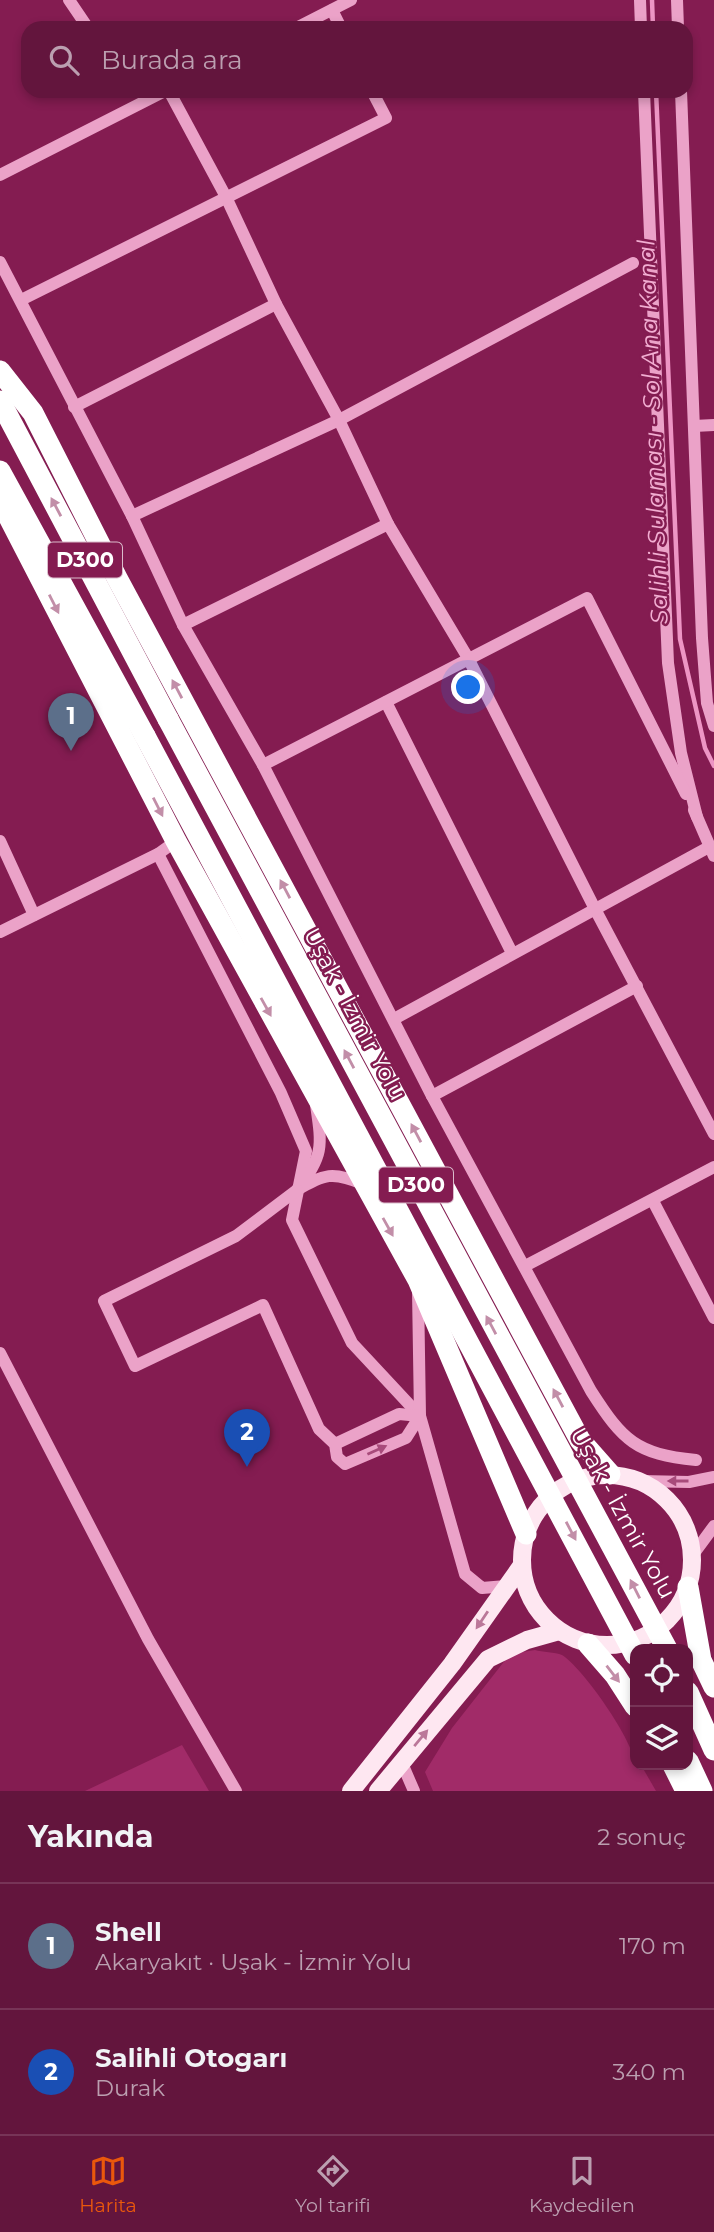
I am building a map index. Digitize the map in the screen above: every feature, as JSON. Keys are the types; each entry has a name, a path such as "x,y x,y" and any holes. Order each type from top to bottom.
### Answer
{"highway":[{"path":"0,371 33,413 123,590 580,1440 610,1474"},
{"name":"Uşak - İzmir Yolu","path":"0,401 664,1644"},
{"name":"D300","path":"0,471 145,736 630,1646"},
{"path":"0,500 176,841 315,1098 418,1280 526,1534"},
{"path":"688,1587 701,1660 714,1688"},
{"path":"588,1644 615,1675 630,1698"},
{"path":"693,1703 714,1750"},
{"path":"675,1770 685,1791"},
{"path":"692,1770 702,1791"}],"main road":[{"path":"610,1474 641,1481 667,1499 685,1525 692,1556 688,1587 673,1615 649,1635 619,1645 588,1644 559,1631 540,1613 527,1590 522,1565 526,1534 538,1509 558,1490 583,1478 610,1474"},
{"path":"351,1791 452,1664 522,1565"},
{"path":"378,1791 488,1659 527,1640 559,1631"}],"street":[{"path":"69,0 83,21"},
{"path":"310,21 351,0"},
{"path":"640,0 641,21"},
{"path":"677,0 678,21"},
{"path":"332,10 338,21"},
{"path":"0,175 153,98"},
{"path":"171,98 226,197 276,304 339,420 388,524 468,658 595,909 714,1134"},
{"path":"21,300 386,118 376,98"},
{"path":"644,98 668,663 681,753 697,817"},
{"path":"681,98 703,651 707,703 714,726"},
{"path":"0,262 132,516 183,625 263,765 432,1096 613,1425 638,1447 660,1457 696,1460"},
{"path":"132,516 339,420 633,263"},
{"path":"74,407 276,304"},
{"path":"694,426 714,425"},
{"path":"183,625 388,524"},
{"path":"263,765 587,598 712,852 595,909 394,1019"},
{"path":"386,702 512,953"},
{"path":"0,841 34,915"},
{"path":"0,932 158,854 176,841"},
{"path":"158,854 281,1093 306,1151 292,1220 352,1343 420,1416"},
{"path":"432,1096 637,986"},
{"path":"297,1190 316,1167 321,1140 315,1098"},
{"path":"525,1266 714,1167"},
{"path":"365,1185 341,1174 319,1177 297,1190 236,1236 104,1301 135,1366 263,1305 319,1429 335,1444 337,1457 345,1464 406,1438 420,1416"},
{"path":"653,1201 714,1318"},
{"path":"418,1280 420,1416 465,1574 482,1588 506,1586"},
{"path":"0,1353 148,1639 236,1791"},
{"path":"335,1444 399,1414 420,1416"},
{"path":"641,1481 689,1482 714,1477"},
{"path":"692,1556 714,1527"},
{"path":"401,1761 414,1791"}],"shaded area":[{"path":"535,1650 562,1655 571,1662 594,1689 617,1723 630,1748 630,1770 644,1770 656,1791 433,1791 425,1772 452,1728 510,1654"},
{"path":"182,1745 209,1791 85,1791"}],"waterway":[{"name":"Salihli Sulaması - Sol Ana Kanal","path":"652,0 653,21"},
{"name":"Salihli Sulaması - Sol Ana Kanal","path":"656,98 680,639 705,748 714,766"}],"place":[{"name":"Shell","path":"71,751"},
{"name":"Salihli Otogarı","path":"247,1467"}]}
